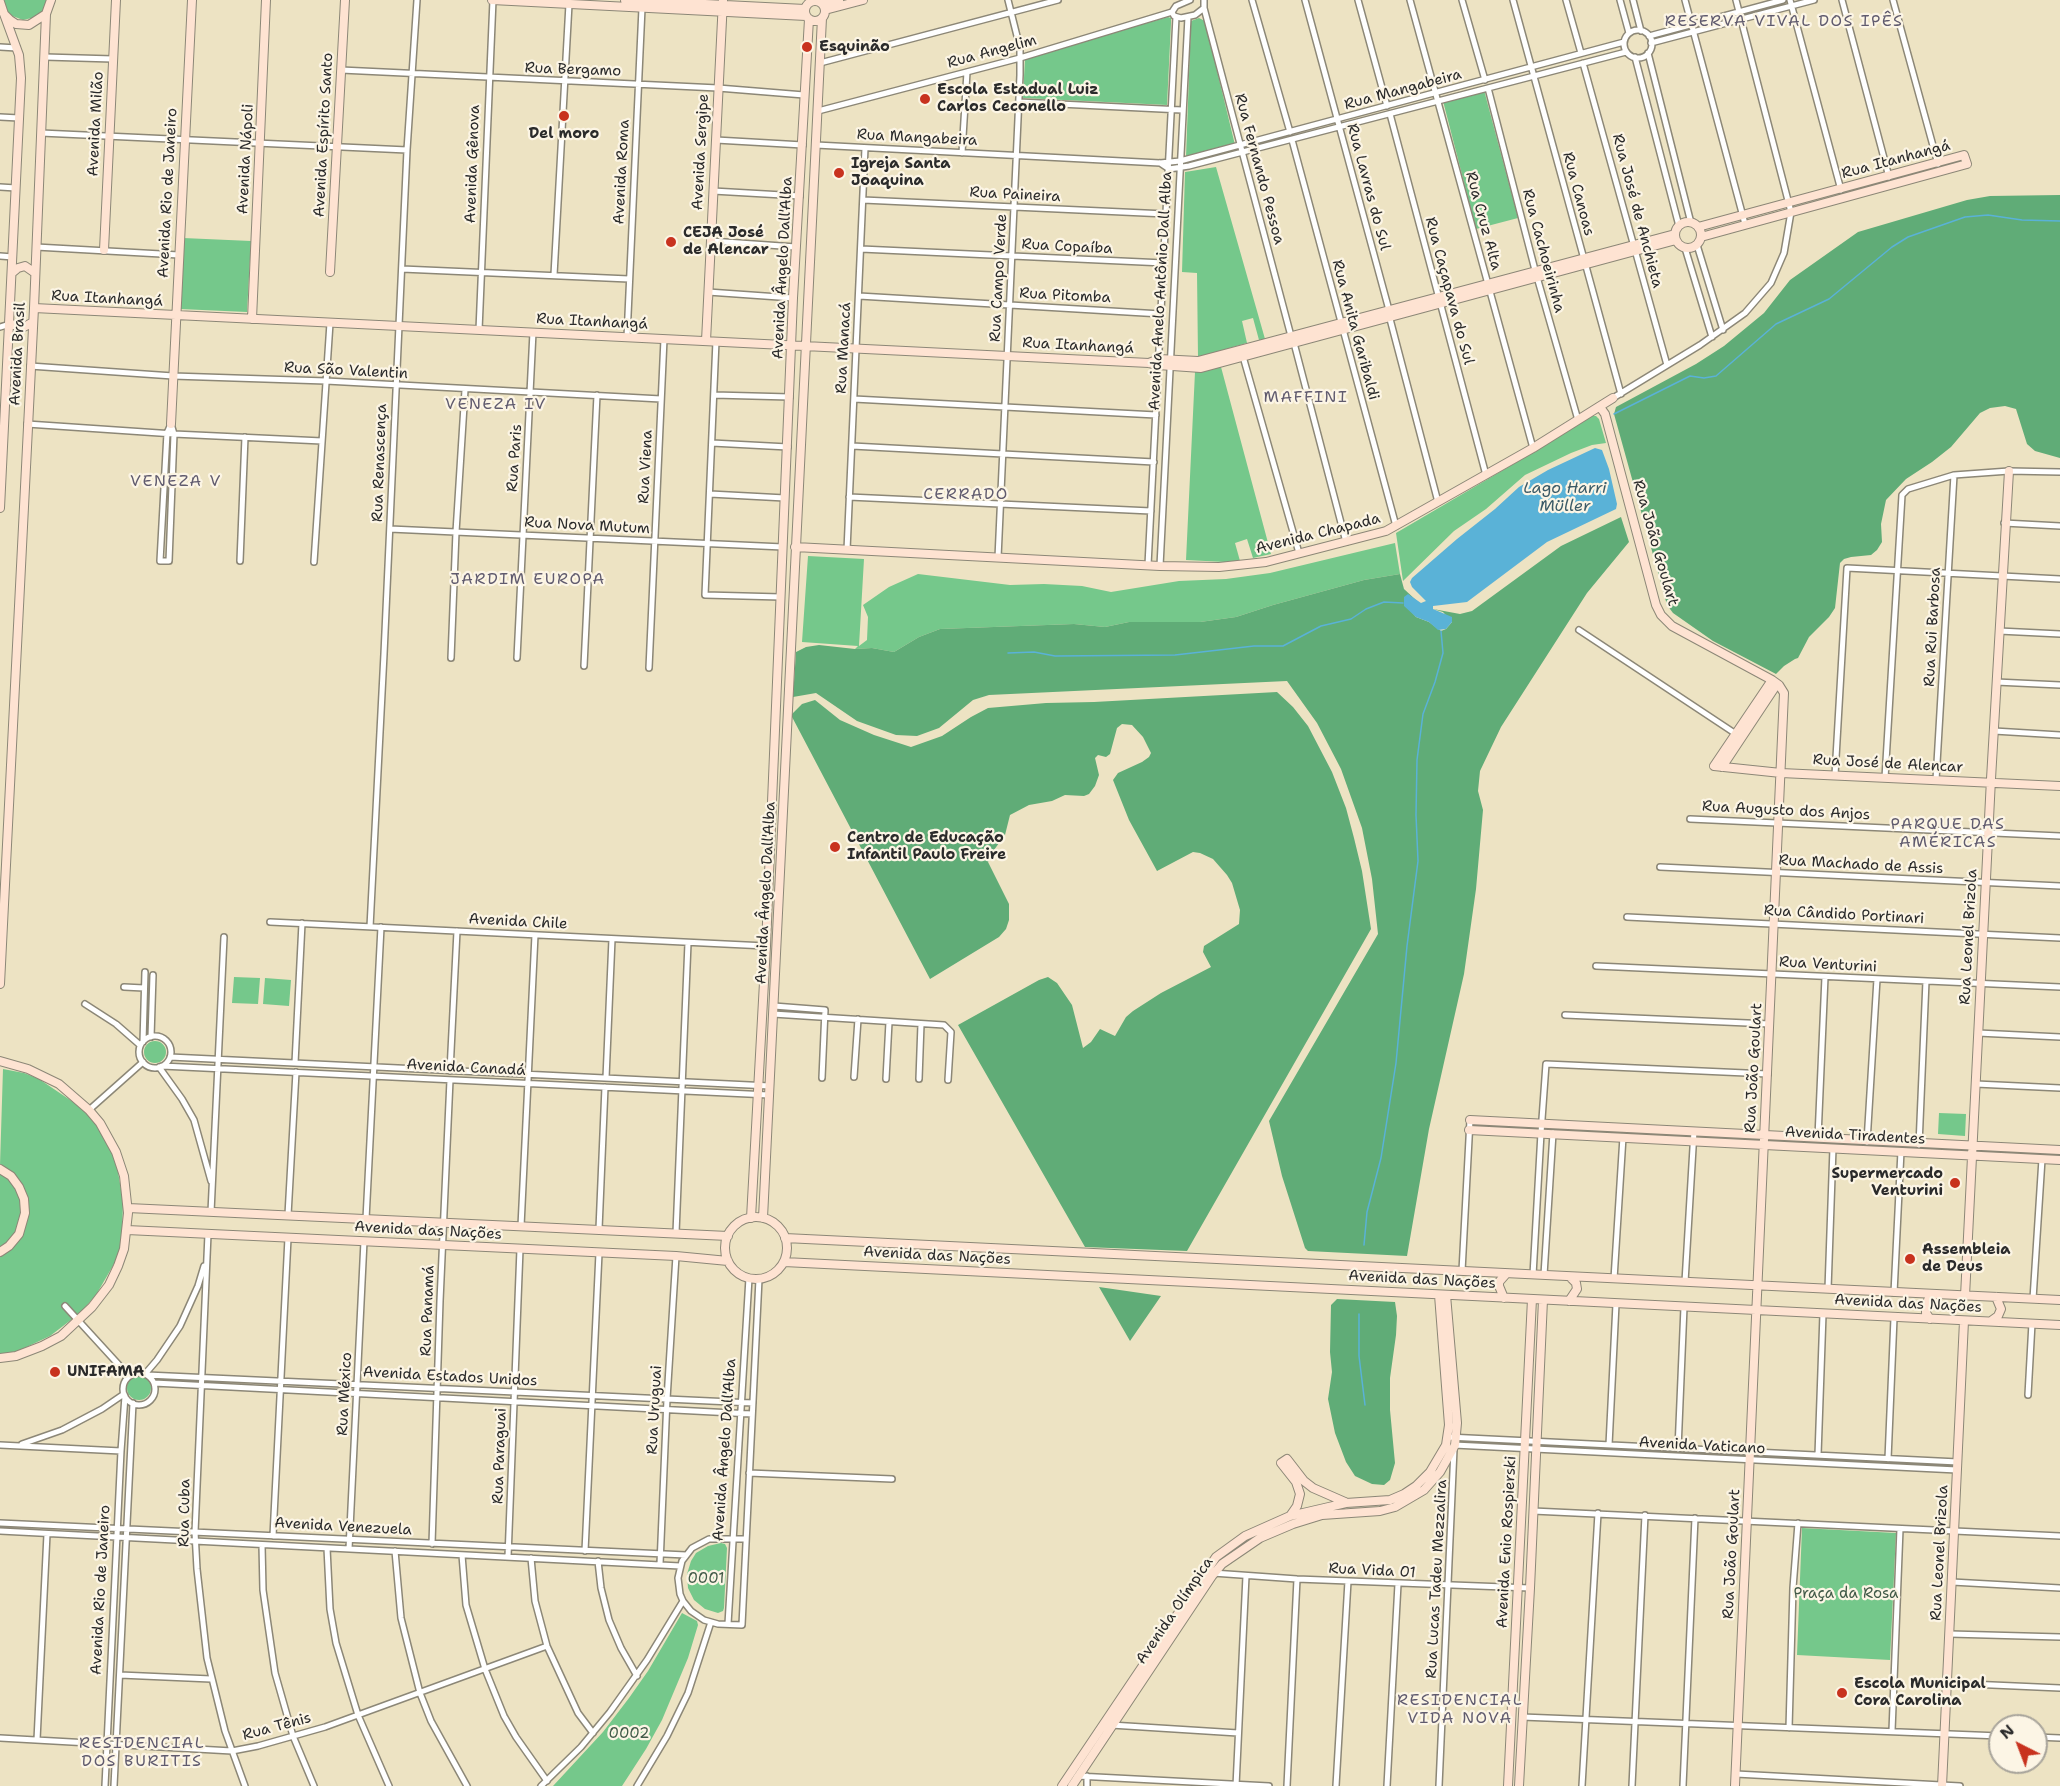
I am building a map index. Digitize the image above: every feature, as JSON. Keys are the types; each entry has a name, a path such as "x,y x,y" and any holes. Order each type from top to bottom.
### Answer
{"street":[{"name":"Avenida Brasil","path":"0,984 2,904 34,308 46,14 51,0"},
{"name":"Avenida Milão","path":"104,250 116,0"},
{"name":"Avenida Rio de Janeiro","path":"171,424 166,433 160,561 169,561 174,434 171,424 192,0"},
{"name":"Avenida Nápoli","path":"252,319 266,0"},
{"name":"Avenida Espírito Santo","path":"330,272 345,0"},
{"name":"Rua Renascença","path":"370,927 407,150 417,0"},
{"path":"492,0 642,8 722,6"},
{"name":"Avenida Gênova","path":"479,330 492,0"},
{"path":"625,0 807,9 816,1 823,4 863,0"},
{"path":"823,4 839,0"},
{"name":"Rua Campo Verde","path":"998,558 1020,58 1008,0"},
{"path":"820,63 1058,0"},
{"path":"1148,565 1172,109 1174,15 1176,6 1190,0"},
{"name":"Rua Fernando Pessoa","path":"1204,0 1204,8 1346,542"},
{"path":"1252,0 1290,132"},
{"name":"Rua Lavras do Sul","path":"1305,0 1438,502"},
{"path":"1358,0 1387,106"},
{"name":"Rua Cruz Alta","path":"1410,0 1533,448"},
{"path":"1462,0 1485,80"},
{"name":"Rua Canoas","path":"1513,0 1617,396"},
{"path":"1566,0 1581,53"},
{"path":"1620,0 1629,33 1624,42 1626,52 1635,57 1648,53"},
{"path":"1633,0 1641,31"},
{"path":"1685,0 1745,225"},
{"path":"1736,0 1791,212"},
{"path":"1649,36 1783,0"},
{"path":"1651,44 1791,3 1814,0"},
{"path":"1842,0 1891,184"},
{"path":"1893,0 1940,171"},
{"path":"1791,3 1843,198"},
{"name":"Avenida Brasil","path":"0,4 17,48 21,69 0,508"},
{"path":"555,275 569,4"},
{"name":"Avenida Ângelo Dall'Alba","path":"763,1218 823,4"},
{"name":"Avenida Sergipe","path":"706,340 722,6"},
{"name":"Avenida Roma","path":"627,337 642,8"},
{"path":"1174,15 1188,17 1204,8"},
{"path":"807,9 814,21 822,18"},
{"name":"Avenida Ângelo Dall'Alba","path":"751,1218 766,946 793,298 803,145 807,9"},
{"path":"4,14 16,24 29,25 46,14"},
{"name":"Rua Angelim","path":"818,111 1174,15"},
{"name":"Avenida Anelo Antônio Dall Alba","path":"1160,566 1188,17"},
{"path":"1629,33 1641,31 1649,36 1651,44 1648,53 1723,330"},
{"name":"Rua Mangabeira","path":"1188,163 1240,145 1624,42"},
{"path":"0,47 17,48"},
{"name":"Rua Mangabeira","path":"816,145 1188,163 1243,153 1626,52"},
{"path":"45,57 113,59"},
{"path":"1635,57 1679,245 1685,248 1712,337"},
{"name":"Rua José de Anchieta","path":"1583,63 1667,365"},
{"name":"Rua Bergamo","path":"341,70 718,88 804,95"},
{"path":"962,153 967,72"},
{"name":"Rua Cachoeirinha","path":"1488,88 1536,274 1578,420"},
{"path":"1019,102 1182,110"},
{"name":"Rua Caçapava do Sul","path":"1390,114 1486,475"},
{"path":"0,117 19,118"},
{"path":"41,133 407,150"},
{"path":"716,140 812,147 816,145"},
{"name":"Rua Anita Garibaldi","path":"1292,140 1396,527"},
{"name":"Rua Manacá","path":"847,550 866,148"},
{"name":"Rua Itanhangá","path":"34,308 176,317 399,325 1007,357 1159,362 1201,368 1242,352 1635,247 1694,225 1743,215 1964,155 1967,164 1745,225 1699,241 1692,248 1685,248"},
{"path":"1161,163 1169,169 1180,168 1188,163"},
{"path":"0,188 16,188"},
{"path":"713,191 800,196"},
{"name":"Rua Paineira","path":"863,200 1166,214"},
{"name":"Avenida Chapada","path":"783,546 789,554 795,547 1160,566 1239,566 1266,562 1386,531 1578,420 1599,411 1617,396 1723,330 1755,303 1776,273 1786,247 1791,212"},
{"path":"711,241 796,247"},
{"path":"36,247 179,255"},
{"name":"Rua Copaíba","path":"861,249 1164,263"},
{"path":"0,256 13,256"},
{"path":"12,273 18,268 25,267 35,273"},
{"path":"402,269 629,279"},
{"path":"708,292 793,298"},
{"name":"Rua Pitomba","path":"859,296 1161,314"},
{"path":"0,327 10,324 24,327 33,321"},
{"path":"314,562 330,322"},
{"name":"Rua Paris","path":"517,658 533,332"},
{"name":"Rua Viena","path":"649,668 664,339"},
{"path":"716,341 705,595 781,594"},
{"path":"1242,352 1299,553"},
{"name":"Rua São Valentin","path":"30,366 173,376 326,381 661,399"},
{"path":"451,658 465,390"},
{"path":"584,666 597,395"},
{"path":"714,395 790,397"},
{"path":"854,399 1156,415"},
{"path":"1599,411 1608,428"},
{"name":"Rua João Goulart","path":"1599,411 1608,428 1656,605 1661,615 1672,626 1774,682 1784,693 1735,1786"},
{"path":"27,424 322,441"},
{"path":"240,561 245,437"},
{"path":"712,443 788,447"},
{"path":"852,446 1154,462"},
{"path":"1885,778 1901,498 1904,492 1954,475 2009,471 2060,472"},
{"name":"Rua Leonel Brizola","path":"1965,1296 2004,523 2009,471"},
{"name":"Rua Rui Barbosa","path":"1936,780 1954,475"},
{"path":"710,495 785,498"},
{"path":"849,497 1151,512"},
{"path":"1151,520 1156,522 1162,519"},
{"path":"2004,523 2060,526"},
{"name":"Rua Nova Mutum","path":"390,529 783,546"},
{"path":"1835,775 1847,568 2060,579"},
{"path":"1580,630 1736,734"},
{"path":"1999,631 2060,634"},
{"path":"1718,766 1736,734 1774,682"},
{"path":"1718,766 1774,682"},
{"path":"1996,682 2060,685"},
{"path":"1994,731 2060,735"},
{"name":"Rua José de Alencar","path":"1718,766 1781,773 2060,786"},
{"name":"Rua Augusto dos Anjos","path":"1690,819 2060,836"},
{"name":"Rua Machado de Assis","path":"1660,867 2060,886"},
{"name":"Rua Cândido Portinari","path":"1628,917 2060,938"},
{"name":"Avenida Chile","path":"270,922 766,946"},
{"path":"295,1063 302,923"},
{"path":"366,1219 381,927"},
{"path":"450,1071 457,931"},
{"path":"521,1226 534,935"},
{"path":"211,1212 224,937"},
{"path":"606,1078 612,939"},
{"path":"676,1233 688,942"},
{"name":"Rua Venturini","path":"1596,966 2060,987"},
{"path":"141,1043 151,1036 160,1037 168,1043 170,1057 160,1066 152,1067 143,1062 139,1054 144,972"},
{"path":"151,1036 153,975"},
{"path":"1818,1137 1825,977"},
{"path":"1867,1150 1877,979"},
{"path":"1918,1152 1926,981"},
{"path":"124,987 144,988"},
{"path":"85,1004 141,1043"},
{"path":"774,1010 825,1010 822,1078"},
{"path":"774,1010 858,1020 944,1025 951,1032 948,1080"},
{"path":"1565,1015 1770,1024"},
{"path":"854,1077 858,1020"},
{"path":"886,1079 889,1022"},
{"path":"919,1079 921,1024"},
{"path":"1978,1033 2060,1038"},
{"name":"Avenida Canadá","path":"170,1057 682,1082 759,1090"},
{"path":"0,1061 28,1069 59,1084 89,1110 100,1123 116,1152 123,1176 128,1208 127,1230 118,1266 109,1285 78,1322 62,1336 42,1346 16,1356 0,1358"},
{"path":"89,1110 143,1062"},
{"path":"1533,1275 1546,1064 1768,1074"},
{"path":"160,1066 194,1120 212,1189"},
{"name":"Avenida Canadá","path":"160,1066 682,1091 770,1090"},
{"path":"288,1215 296,1072"},
{"name":"Rua Panamá","path":"432,1544 450,1080"},
{"path":"1976,1084 2060,1088"},
{"path":"599,1229 605,1087"},
{"path":"1462,1271 1470,1120"},
{"name":"Avenida Tiradentes","path":"1470,1120 2060,1150"},
{"name":"Avenida Tiradentes","path":"1469,1130 2060,1160"},
{"path":"1685,1282 1694,1131"},
{"path":"1544,1275 1553,1133"},
{"path":"1614,1279 1623,1137"},
{"path":"1828,1289 1833,1148"},
{"path":"1894,1293 1901,1151"},
{"path":"2033,1299 2042,1159"},
{"path":"0,1169 11,1176 19,1187 24,1199 25,1213 19,1234 0,1252"},
{"name":"Avenida das Nações","path":"128,1208 728,1236"},
{"path":"751,1218 763,1218 776,1226 785,1238 786,1254 784,1262 769,1276 759,1279 749,1278 740,1275 728,1261 725,1249 728,1236 738,1224 751,1218"},
{"name":"Avenida das Nações","path":"127,1230 599,1252 728,1261"},
{"name":"Rua Cuba","path":"208,1234 195,1541 203,1634 212,1679 232,1751 245,1786"},
{"path":"273,1536 288,1238"},
{"name":"Avenida das Nações","path":"785,1238 2060,1300"},
{"name":"Rua México","path":"349,1549 364,1241"},
{"name":"Rua Paraguai","path":"508,1557 520,1249"},
{"path":"585,1551 599,1252"},
{"path":"146,1374 180,1326 198,1286 207,1256"},
{"name":"Rua Uruguai","path":"660,1564 666,1409 676,1256"},
{"name":"Avenida das Nações","path":"784,1262 1894,1318 2060,1324"},
{"path":"1504,1298 1499,1282 1506,1274"},
{"path":"1569,1301 1577,1289 1576,1282 1570,1277"},
{"name":"Avenida Ângelo Dall'Alba","path":"749,1278 728,1624 742,1625 759,1279"},
{"name":"Avenida Olímpica","path":"1072,1786 1083,1776 1214,1573 1231,1556 1260,1538 1284,1527 1322,1515 1380,1511 1406,1502 1424,1490 1433,1480 1448,1460 1451,1441 1442,1295"},
{"path":"1930,1319 1926,1313 1926,1307 1928,1300 1934,1295"},
{"path":"1991,1321 1998,1316 2001,1310 1996,1297"},
{"name":"Avenida Enio Rospierski","path":"1508,1786 1532,1299"},
{"name":"Avenida Enio Rospierski","path":"1519,1786 1543,1300"},
{"path":"1609,1445 1616,1304"},
{"path":"65,1306 129,1376"},
{"path":"1678,1449 1684,1307"},
{"path":"1818,1455 1823,1314"},
{"path":"1888,1459 1894,1318"},
{"name":"Rua Leonel Brizola","path":"1942,1786 1964,1321"},
{"path":"2028,1395 2032,1323"},
{"path":"134,1373 146,1374 154,1383 155,1391 151,1400 142,1404 133,1403 124,1395 123,1385 134,1373"},
{"name":"Avenida Estados Unidos","path":"146,1374 753,1403"},
{"name":"Avenida Estados Unidos","path":"154,1383 752,1414"},
{"path":"18,1446 62,1430 124,1395"},
{"name":"Avenida Rio de Janeiro","path":"105,1786 124,1395"},
{"name":"Avenida Rio de Janeiro","path":"114,1786 133,1403"},
{"name":"Avenida Olímpica","path":"1062,1786 1216,1557 1245,1536 1290,1516 1346,1503 1390,1500 1404,1494 1430,1472 1451,1441"},
{"name":"Avenida Vaticano","path":"1451,1441 1525,1441 1609,1445 1750,1456 1818,1455 1957,1466"},
{"name":"Avenida Vaticano","path":"1451,1441 1525,1450 1750,1456 1957,1466"},
{"name":"Rua Lucas Tadeu Mezzalira","path":"1439,1786 1449,1586 1451,1441"},
{"path":"0,1445 121,1450"},
{"name":"Avenida Olímpica","path":"1290,1516 1299,1501 1299,1488 1284,1461 1313,1488 1346,1503"},
{"path":"749,1473 892,1479"},
{"path":"1533,1510 2060,1536"},
{"path":"1582,1786 1598,1513"},
{"path":"1632,1786 1645,1515"},
{"path":"1683,1786 1695,1518"},
{"name":"Avenida Venezuela","path":"0,1523 686,1555"},
{"path":"1789,1728 1793,1588 1798,1523"},
{"path":"1892,1731 1900,1529"},
{"name":"Avenida Venezuela","path":"0,1531 680,1566"},
{"path":"37,1740 48,1534"},
{"path":"728,1624 711,1622 696,1614 683,1601 678,1585 680,1566 692,1548 709,1539 746,1539"},
{"path":"262,1545 263,1590 273,1657 293,1736 314,1786"},
{"path":"327,1548 330,1609 334,1632 358,1715 389,1786"},
{"path":"396,1551 401,1618 420,1693 431,1721 467,1786"},
{"path":"462,1555 466,1605 485,1669 504,1716 547,1781"},
{"path":"531,1557 535,1601 547,1646 578,1713 593,1733"},
{"path":"598,1561 601,1588 609,1620 637,1676"},
{"name":"Rua Vida 01","path":"1214,1573 1398,1584 1530,1588"},
{"path":"1237,1785 1246,1576"},
{"path":"1287,1786 1298,1579"},
{"path":"1336,1786 1348,1581"},
{"path":"1952,1582 2060,1588"},
{"path":"1387,1786 1398,1584"},
{"path":"541,1786 593,1733 637,1676 683,1601"},
{"path":"637,1786 667,1736 687,1693 711,1622"},
{"path":"1950,1634 2060,1637"},
{"name":"Rua Tênis","path":"0,1738 232,1751 258,1746 358,1715 547,1646"},
{"path":"120,1675 212,1679"},
{"path":"1947,1683 2060,1688"},
{"path":"1522,1717 1988,1735"},
{"path":"1104,1724 1238,1733"},
{"path":"1736,1774 1960,1786"},
{"path":"1069,1775 1187,1784 1269,1786"},
{"path":"1083,1776 1087,1786"},
{"path":"1135,1786 1136,1779"}],"green space":[{"path":"4,0 47,0 42,13 23,20 10,15"},
{"path":"1171,18 1171,23 1167,105 1023,98 1025,58"},
{"path":"1199,18 1205,21 1235,145 1186,157 1191,21"},
{"path":"1484,90 1518,218 1476,229 1443,101"},
{"path":"1216,167 1265,339 1259,340 1253,318 1242,321 1247,343 1198,357 1197,273 1182,272 1185,172"},
{"path":"2060,195 2060,458 2035,451 2027,444 2016,409 2005,406 1990,408 1980,413 1951,447 1906,479 1886,500 1881,524 1882,542 1877,550 1871,555 1851,557 1840,563 1835,608 1809,637 1798,658 1776,674 1713,641 1673,613 1667,605 1614,414 1616,407 1696,364 1724,346 1764,313 1790,280 1858,232 1967,200 1990,196"},
{"path":"183,238 251,241 247,312 180,309"},
{"path":"1221,367 1271,554 1253,558 1247,539 1235,543 1240,561 1186,560 1195,372"},
{"path":"1590,416 1596,416 1599,419 1606,443 1592,445 1571,453 1525,475 1486,509 1454,531 1403,581 1396,533 1534,452"},
{"path":"1621,517 1629,542 1587,593 1501,727 1480,771 1478,791 1483,810 1476,889 1464,974 1429,1129 1407,1256 1308,1251 1305,1248 1282,1176 1269,1121 1378,934 1372,879 1362,828 1341,769 1317,723 1287,681 989,695 973,700 939,728 917,736 896,735 857,721 816,693 793,697 796,652 806,647 819,645 855,649 872,648 894,652 919,637 940,629 1074,624 1105,627 1129,622 1200,622 1236,617 1364,580 1400,574 1404,589 1417,601 1408,595 1410,610 1416,617 1429,622 1441,631 1452,622 1443,612 1433,609 1460,614 1472,611 1561,546"},
{"path":"1395,543 1400,574 1364,580 1236,617 1200,622 1129,622 1105,627 1074,624 940,629 919,637 894,652 872,648 855,649 858,646 802,642 808,556 864,559 859,646 867,640 868,617 863,605 889,587 918,574 1010,585 1082,586 1111,592 1179,581 1226,579 1270,573"},
{"path":"1277,692 1308,726 1332,772 1346,808 1354,838 1362,871 1371,929 1187,1251 1085,1247 958,1025 1048,977 1057,983 1072,1005 1083,1048 1091,1042 1100,1029 1115,1036 1126,1017 1133,1011 1161,993 1211,967 1203,952 1204,946 1239,924 1240,910 1232,883 1213,859 1200,853 1193,852 1157,871 1129,820 1113,780 1118,773 1142,762 1151,753 1143,737 1132,725 1122,724 1117,728 1110,754 1106,757 1098,755 1095,758 1099,775 1089,794 1065,795 1052,801 1029,805 1010,815 1005,835 988,862 1009,904 1009,920 1006,929 999,937 930,979 791,715 802,704 815,700 840,720 874,735 911,747 942,736 988,708"},
{"path":"234,977 260,978 258,1004 232,1003"},
{"path":"265,978 291,980 289,1006 263,1004"},
{"path":"155,1041 163,1044 166,1052 163,1060 155,1063 147,1060 144,1052 147,1044"},
{"path":"3,1069 39,1079 82,1108 100,1129 111,1149 117,1166 123,1201 122,1239 118,1257 96,1295 80,1313 50,1336 18,1351 0,1354 0,1165"},
{"path":"1939,1113 1966,1114 1965,1136 1938,1134"},
{"path":"1473,1123 1539,1127 1539,1130 1473,1127"},
{"path":"1544,1126 1691,1133 1691,1137 1543,1130"},
{"path":"1767,1136 1865,1142 1865,1146 1767,1141"},
{"path":"1977,1148 2060,1152 2060,1156 1977,1152"},
{"path":"1099,1287 1161,1296 1130,1341"},
{"path":"1337,1299 1395,1302 1397,1316 1390,1378 1390,1410 1395,1463 1390,1480 1384,1485 1372,1484 1355,1476 1346,1462 1335,1433 1328,1399 1332,1372 1331,1305"},
{"path":"139,1376 147,1380 151,1388 147,1396 139,1400 131,1396 127,1388 131,1380"},
{"name":"Praça da Rosa","path":"1802,1528 1896,1533 1890,1660 1797,1655"},
{"name":"0001","path":"721,1543 727,1548 724,1608 718,1613 705,1609 694,1600 688,1588 687,1574 696,1553 708,1546"},
{"name":"0002","path":"682,1613 697,1621 698,1625 688,1658 662,1720 622,1786 553,1786 603,1732 629,1698 648,1671"}],"water":[{"name":"Lago Harri Müller","path":"1595,448 1602,450 1609,469 1617,504 1616,509 1547,542 1467,602 1433,606 1433,609 1452,617 1452,622 1446,629 1438,630 1429,622 1416,617 1404,606 1404,597 1408,594 1421,603 1426,601 1412,587 1410,582 1412,578 1519,487 1548,470"}],"waterway":[{"path":"1614,414 1690,376 1704,378 1716,376 1776,324 1829,299 1892,247 1908,237 1965,217 1988,215 2022,220 2060,221"},
{"path":"1008,653 1034,652 1055,656 1175,655 1254,646 1283,646 1321,626 1351,619 1366,609 1384,602 1403,603"},
{"path":"1364,1245 1367,1212 1381,1158 1396,1063 1418,861 1417,760 1423,714 1443,653 1441,631"},
{"path":"1359,1314 1359,1356 1365,1405"}],"place":[{"name":"Esquinão","path":"807,47"},
{"name":"Escola Estadual Luiz Carlos Ceconello","path":"925,99"},
{"name":"Del moro","path":"564,116"},
{"name":"Igreja Santa Joaquina","path":"839,173"},
{"name":"CEJA José de Alencar","path":"671,242"},
{"name":"Centro de Educação Infantil Paulo Freire","path":"835,847"},
{"name":"Supermercado Venturini","path":"1955,1183"},
{"name":"Assembleia de Deus","path":"1910,1259"},
{"name":"UNIFAMA","path":"55,1372"},
{"name":"Escola Municipal Cora Carolina","path":"1842,1693"}],"district":[{"name":"RESERVA VIVAL DOS IPÊS","path":"1784,22"},
{"name":"MAFFINI","path":"1306,398"},
{"name":"VENEZA IV","path":"496,405"},
{"name":"VENEZA V","path":"176,482"},
{"name":"CERRADO","path":"966,495"},
{"name":"JARDIM EUROPA","path":"528,580"},
{"name":"PARQUE DAS AMÉRICAS","path":"1948,834"},
{"name":"RESIDENCIAL VIDA NOVA","path":"1460,1710"},
{"name":"RESIDENCIAL DOS BURITIS","path":"142,1753"}]}
